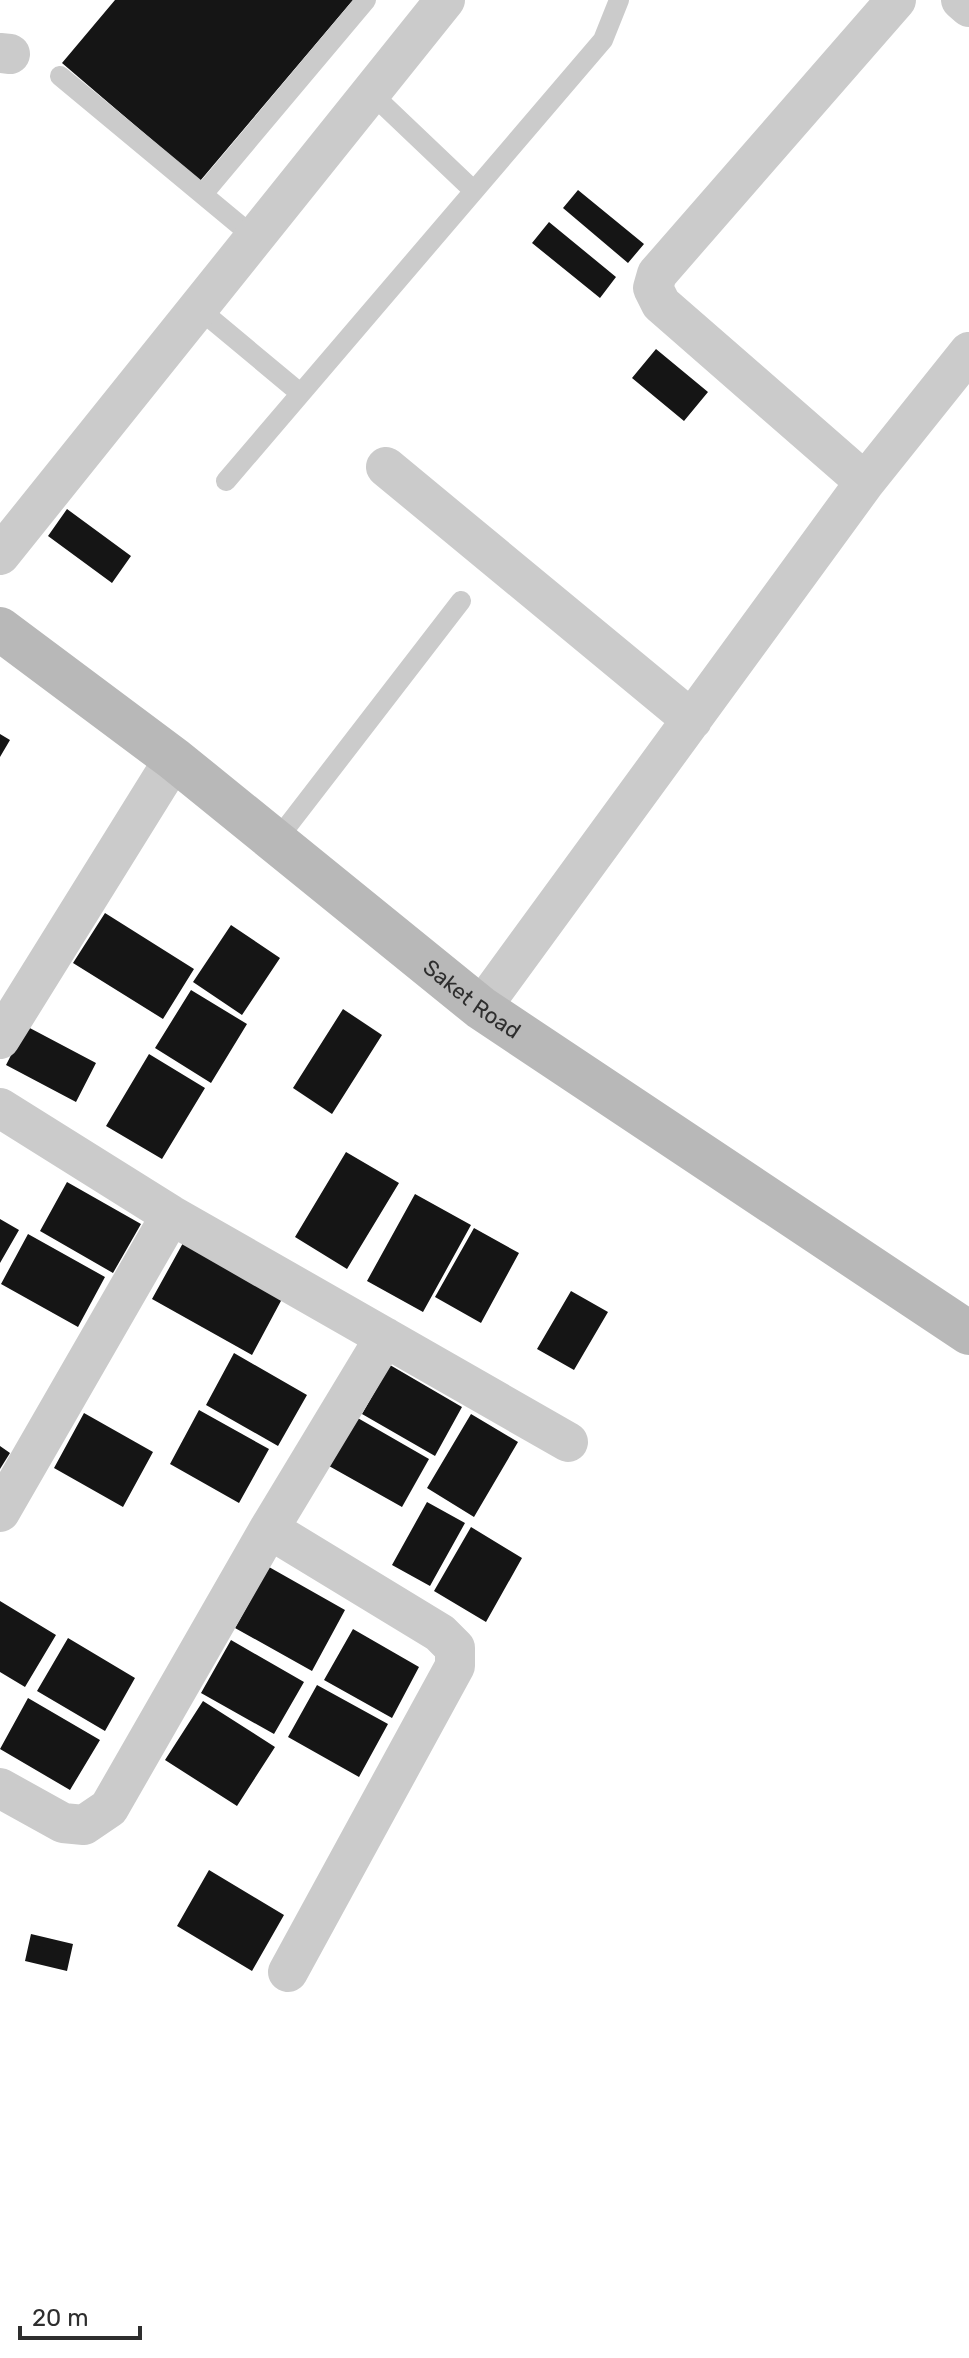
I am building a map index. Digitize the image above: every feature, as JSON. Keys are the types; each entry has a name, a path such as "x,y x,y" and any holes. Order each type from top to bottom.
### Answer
{"street":[{"path":"0,555 445,0"},
{"path":"865,482 661,304 653,288 657,274 896,0"},
{"path":"961,0 969,7"},
{"path":"481,1008 865,482 969,352"},
{"path":"386,467 692,720"},
{"name":"Saket Road","path":"0,629 174,759 481,1008 969,1333"},
{"path":"0,1039 174,759"},
{"path":"0,1108 171,1215 568,1442"},
{"path":"0,1512 171,1215"},
{"path":"0,1788 63,1823 84,1825 109,1808 269,1529 385,1337"},
{"path":"269,1529 440,1633 455,1648 455,1666 288,1972"}],"lane":[{"path":"203,194 366,0"},
{"path":"226,481 603,40 619,0"},
{"path":"60,76 255,238"},
{"path":"371,93 474,191"},
{"path":"198,308 300,393"},
{"path":"276,841 461,601"}],"building":[{"path":"115,0 353,0 200,181 62,63"},
{"path":"578,190 644,244 628,263 563,208"},
{"path":"549,222 616,277 600,298 532,243"},
{"path":"656,349 708,392 684,421 632,378"},
{"path":"67,509 131,556 112,583 48,536"},
{"path":"0,734 10,740 0,757"},
{"path":"105,913 194,969 163,1019 73,963"},
{"path":"231,925 280,958 242,1015 193,982"},
{"path":"191,990 247,1024 211,1083 155,1048"},
{"path":"343,1009 382,1035 332,1114 293,1088"},
{"path":"26,1026 96,1063 76,1102 6,1065"},
{"path":"149,1054 205,1088 162,1159 106,1126"},
{"path":"346,1152 399,1183 347,1269 295,1237"},
{"path":"67,1182 141,1224 113,1273 40,1231"},
{"path":"415,1194 471,1225 423,1312 367,1281"},
{"path":"0,1219 19,1230 0,1263"},
{"path":"474,1228 519,1253 481,1323 435,1297"},
{"path":"28,1234 105,1277 78,1327 1,1284"},
{"path":"183,1243 282,1299 252,1355 152,1299"},
{"path":"571,1291 608,1312 574,1370 537,1349"},
{"path":"234,1353 307,1395 278,1446 206,1405"},
{"path":"390,1365 462,1407 435,1456 362,1414"},
{"path":"199,1410 269,1449 239,1503 170,1464"},
{"path":"84,1413 153,1452 123,1507 54,1468"},
{"path":"471,1414 518,1442 474,1517 427,1488"},
{"path":"356,1417 429,1459 402,1507 329,1466"},
{"path":"0,1446 10,1453 0,1469"},
{"path":"427,1502 465,1523 430,1586 392,1565"},
{"path":"471,1527 522,1558 486,1622 434,1591"},
{"path":"269,1567 345,1610 312,1671 235,1628"},
{"path":"0,1601 56,1635 25,1687 0,1672"},
{"path":"353,1629 419,1667 392,1718 324,1680"},
{"path":"68,1638 135,1678 105,1731 37,1691"},
{"path":"231,1640 304,1682 274,1734 201,1693"},
{"path":"317,1685 388,1724 359,1777 288,1737"},
{"path":"28,1698 100,1740 70,1790 0,1749"},
{"path":"203,1701 275,1747 237,1806 165,1760"},
{"path":"209,1870 284,1915 252,1971 177,1926"},
{"path":"31,1934 73,1944 67,1971 25,1961"}]}
